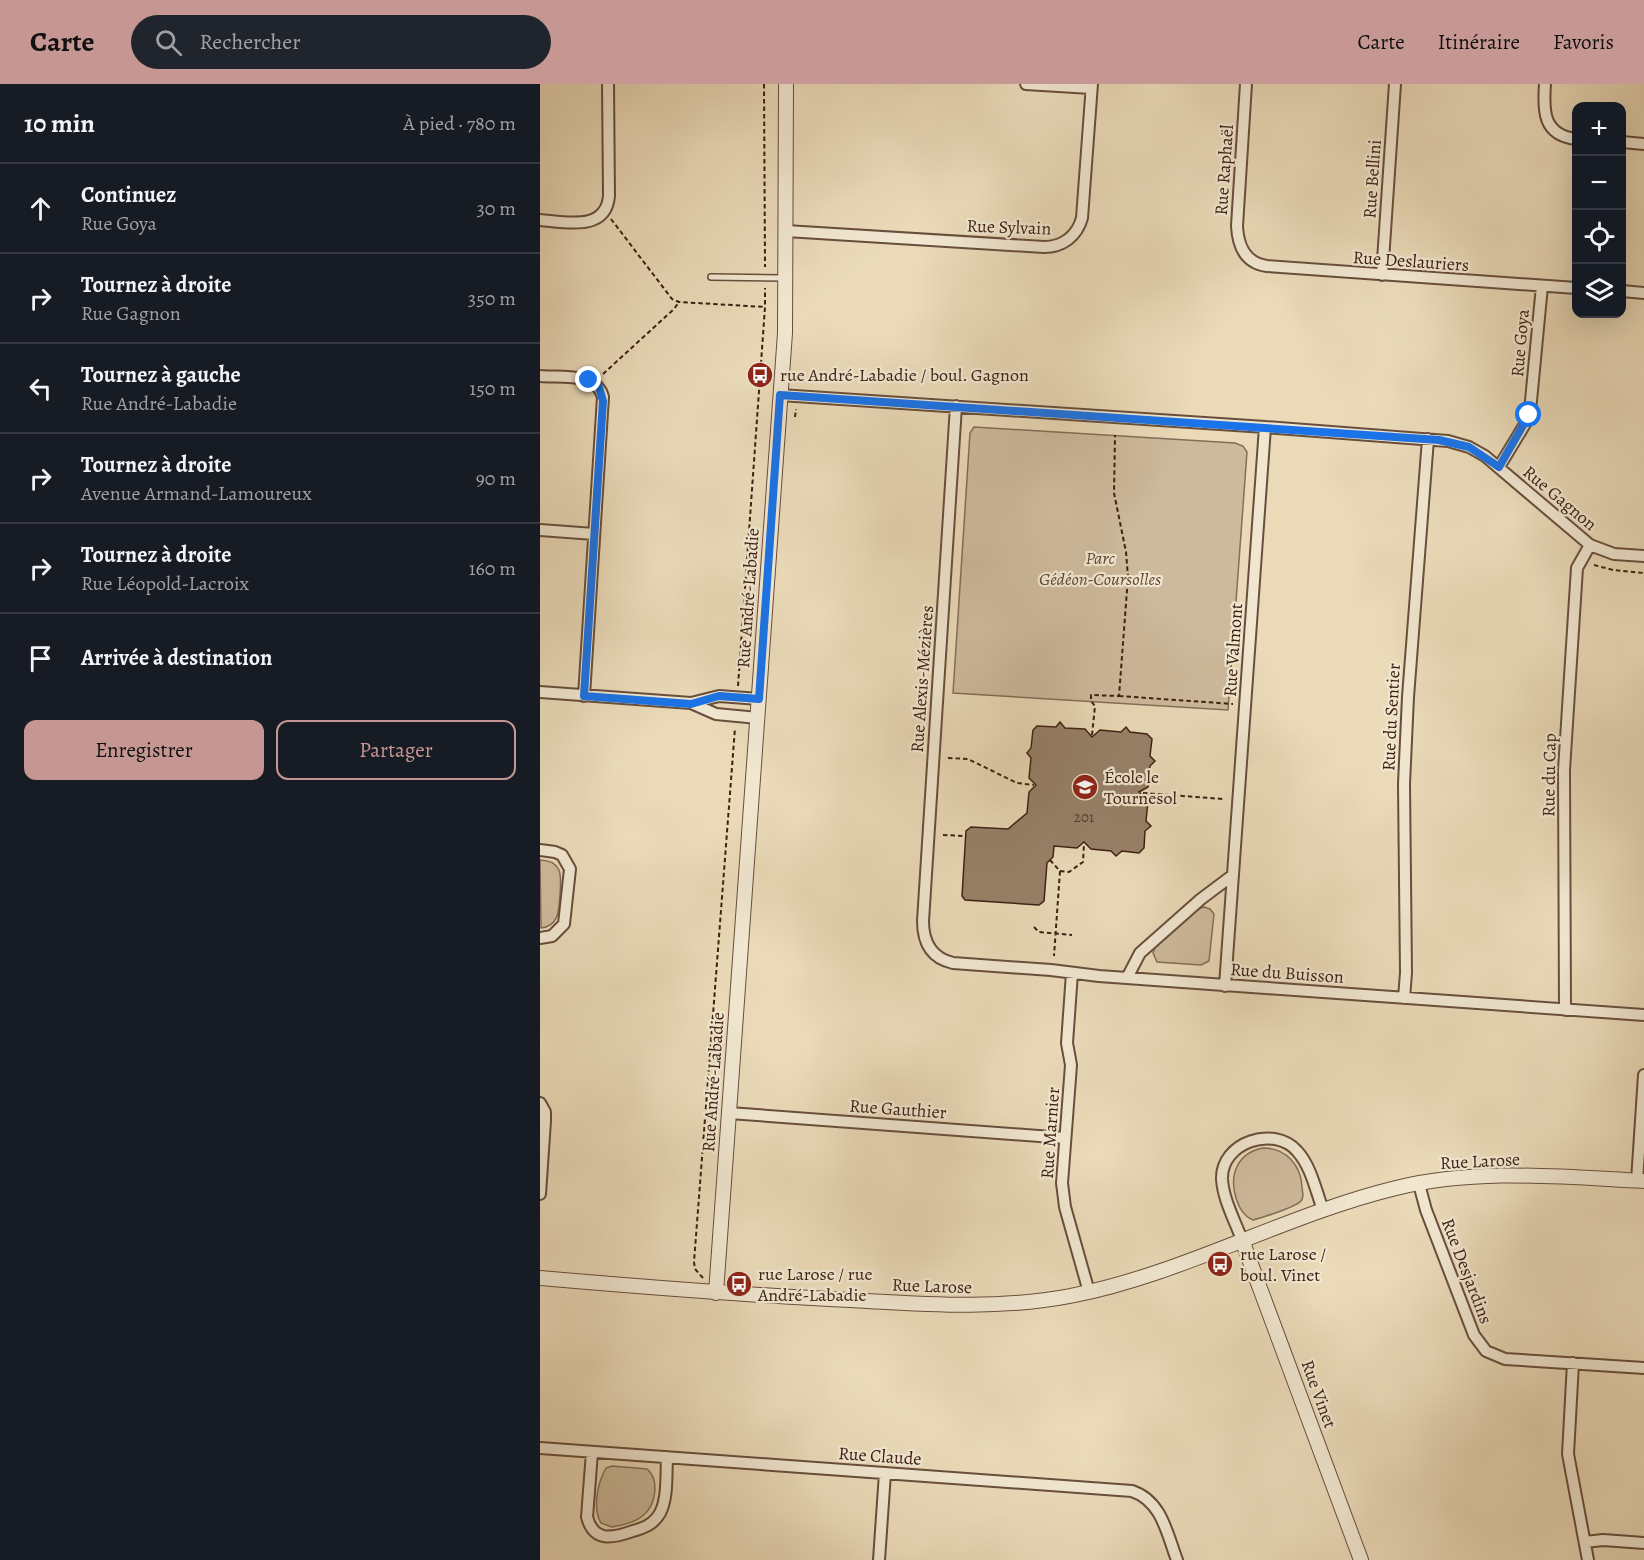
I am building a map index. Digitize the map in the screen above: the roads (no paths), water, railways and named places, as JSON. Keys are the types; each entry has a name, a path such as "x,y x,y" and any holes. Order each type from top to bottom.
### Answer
{"street":[{"path":"540,220 589,222 597,218 606,208 609,196 608,84"},
{"name":"Rue André-Labadie","path":"716,1293 785,333 786,84"},
{"path":"1026,84 1091,86"},
{"name":"Rue Raphaël","path":"1246,84 1237,226 1239,244 1246,256"},
{"name":"Rue Bellini","path":"1382,275 1395,84"},
{"path":"1545,84 1544,111 1549,124 1560,135 1572,138"},
{"name":"Rue Sylvain","path":"786,231 1044,247 1064,243 1076,232 1082,218 1091,86"},
{"path":"1626,142 1644,144"},
{"name":"Rue Deslauriers","path":"1246,256 1262,266 1572,288"},
{"name":"Rue Goya","path":"1499,467 1525,424 1530,411 1542,286"},
{"path":"1626,291 1644,293"},
{"path":"540,376 589,380 599,387 603,401 584,696"},
{"name":"Rue Gagnon","path":"780,395 1448,441 1469,447 1499,467 1590,545 1614,554 1644,556"},
{"name":"Rue Alexis-Mézières","path":"931,952 923,933 924,901 956,406"},
{"name":"Rue Valmont","path":"1226,986 1265,427"},
{"name":"Rue du Sentier","path":"1404,999 1406,973 1404,784 1409,685 1428,439"},
{"path":"540,530 594,534"},
{"name":"Rue du Cap","path":"1565,1010 1564,770 1577,568 1590,545"},
{"path":"540,693 691,704 716,714 758,718"},
{"path":"691,704 719,696 759,699"},
{"path":"540,850 562,855 570,869 564,924 552,936 540,938"},
{"path":"1127,978 1140,953 1233,875"},
{"name":"Rue du Buisson","path":"931,952 953,963 1226,986 1644,1015"},
{"name":"Rue Marnier","path":"1072,973 1067,1043 1071,1065 1062,1183 1064,1199 1089,1292"},
{"path":"1640,1181 1644,1075"},
{"path":"540,1103 545,1121 540,1194"},
{"name":"Rue Gauthier","path":"729,1113 1065,1138"},
{"path":"1242,1240 1224,1188 1223,1171 1229,1157 1236,1150 1255,1140 1279,1139 1297,1150 1308,1169 1323,1210"},
{"name":"Rue Larose","path":"540,1278 716,1293 970,1306 1040,1301 1089,1292 1137,1278 1323,1210 1419,1184 1487,1176 1640,1181"},
{"name":"Rue Desjardins","path":"1419,1184 1426,1210 1474,1335 1482,1348 1505,1359 1644,1368"},
{"name":"Rue Vinet","path":"1242,1240 1361,1560"},
{"path":"1573,1363 1567,1448 1588,1560"},
{"name":"Rue Claude","path":"540,1448 1137,1493 1147,1498 1158,1511 1177,1560"},
{"path":"592,1452 588,1521 598,1534 610,1538 643,1528 652,1523 658,1515 663,1501 667,1457"},
{"path":"879,1560 885,1473"},
{"path":"1585,1542 1603,1540 1644,1543"}],"lane":[{"path":"711,277 786,278"}],"place":[{"name":"rue André-Labadie / boul. Gagnon","path":"760,375"},
{"name":"École le Tournesol","path":"1085,787"},
{"name":"rue Larose / boul. Vinet","path":"1220,1264"},
{"name":"rue Larose / rue André-Labadie","path":"739,1284"}],"park label":[{"name":"Parc Gédéon-Coursolles","path":"1100,568"}]}
